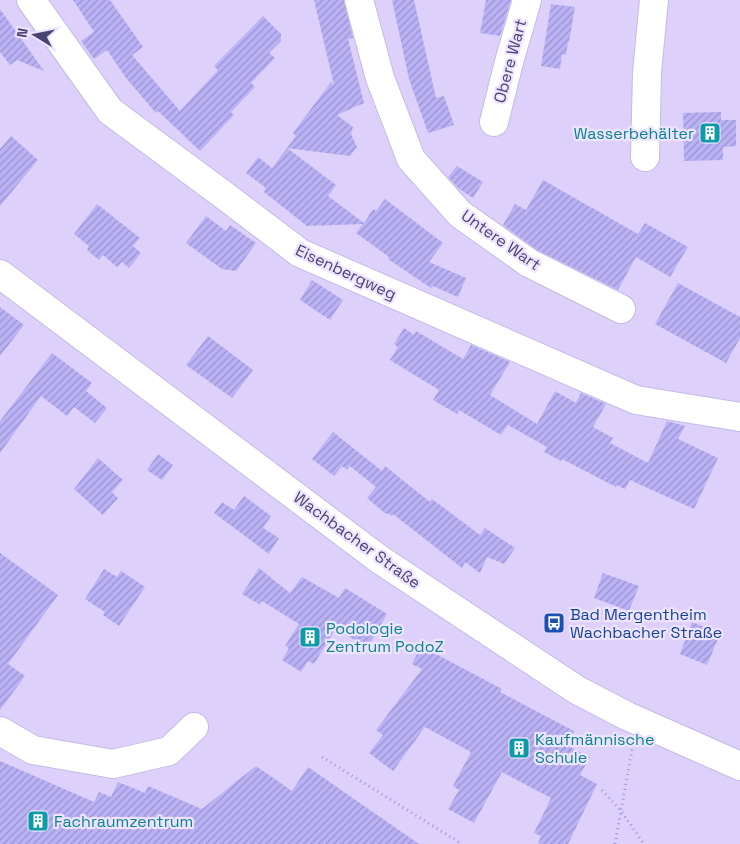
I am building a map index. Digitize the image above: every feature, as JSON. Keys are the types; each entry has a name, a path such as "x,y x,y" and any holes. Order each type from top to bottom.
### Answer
{"street":[{"name":"Eisenbergweg","path":"31,0 110,111 300,253 636,400 740,417"},
{"name":"Untere Wart","path":"359,0 380,78 412,158 460,214 530,263 621,309"},
{"name":"Obere Wart","path":"494,122 527,0"},
{"path":"645,157 647,72 654,0"},
{"name":"Wachbacher Straße","path":"0,274 379,559 578,690 638,720 740,766"},
{"path":"0,732 33,750 113,764 169,751 194,726"}],"path":[{"path":"615,844 638,720"},
{"path":"322,757 462,844"},
{"path":"602,790 621,811 644,844"}],"shaded area":[{"path":"0,0 740,0 740,844 0,844"}],"building":[{"path":"73,0 110,0 143,47 132,55 180,111 218,70 214,66 263,16 281,34 281,41 269,53 275,58 251,83 255,87 231,112 234,115 200,151 158,111 156,113 126,78 107,50 94,59 81,41 94,32"},
{"path":"314,0 344,0 353,38 348,39 364,103 337,115 353,127 351,134 357,147 350,156 287,148 296,136 293,133 331,82 334,85"},
{"path":"392,0 414,0 436,98 444,96 454,125 428,133 409,79"},
{"path":"486,0 511,0 500,36 480,33"},
{"path":"551,4 575,7 566,55 562,54 560,69 541,66"},
{"path":"0,9 44,71 17,60 10,65 0,52"},
{"name":"Wasserbehälter","path":"721,112 721,120 736,120 736,146 723,147 723,160 684,161 683,113"},
{"path":"11,136 38,160 0,206 0,149"},
{"path":"287,148 336,185 328,196 364,223 373,209 376,211 385,199 443,243 429,262 466,278 458,297 433,286 431,288 388,259 389,257 356,233 363,224 307,226 264,192 266,188 246,173 258,157 272,168"},
{"path":"457,166 483,182 473,198 458,188 448,177"},
{"path":"543,180 638,234 645,223 688,247 670,277 636,257 618,290 537,250 503,225 515,204 526,210"},
{"path":"97,204 140,238 133,246 141,253 129,268 122,262 117,267 103,255 99,260 87,250 89,246 74,234"},
{"path":"206,216 226,231 230,225 256,243 236,271 222,269 186,243"},
{"path":"312,280 343,300 330,320 300,300"},
{"path":"678,283 740,317 740,338 726,363 655,324"},
{"path":"0,307 24,325 0,356"},
{"path":"404,328 414,335 416,331 463,359 471,345 510,362 490,395 537,424 555,391 576,403 581,393 606,404 593,427 613,438 610,443 648,463 667,421 685,426 678,439 718,458 694,509 630,480 625,489 617,485 616,487 562,459 561,461 544,452 547,447 508,425 501,435 459,410 457,414 433,400 439,390 390,360 398,347 394,344"},
{"path":"208,336 253,370 232,398 186,365"},
{"path":"52,353 92,383 86,391 107,408 95,423 74,407 67,416 41,396 0,453 0,421"},
{"path":"333,432 382,471 385,466 430,502 432,499 480,535 485,528 515,548 504,564 487,557 480,573 465,562 462,568 393,514 392,516 386,514 367,498 376,487 350,466 347,470 342,466 334,476 312,459"},
{"path":"158,454 173,465 162,480 147,470"},
{"path":"98,458 123,480 112,492 118,498 103,515 74,489"},
{"path":"244,496 271,516 263,528 279,538 269,554 214,513 222,502 234,510"},
{"path":"0,553 58,595 8,664 25,676 0,710"},
{"path":"259,568 290,593 302,577 339,598 345,588 387,614 367,648 336,628 314,664 308,661 301,672 282,660 289,648 285,646 299,624 262,601 259,604 242,594"},
{"path":"104,569 117,577 121,571 145,587 119,626 103,615 105,612 85,599"},
{"path":"603,573 639,586 629,611 594,598"},
{"path":"692,622 720,634 707,665 680,654"},
{"name":"Kaufmännische Schule","path":"421,646 502,689 500,692 574,731 566,745 590,757 580,775 597,784 568,844 538,844 541,836 534,833 551,798 502,772 474,823 448,809 459,790 453,786 471,752 425,727 393,771 369,753 383,735 376,730 422,669 412,664"},
{"path":"0,761 94,802 99,792 111,797 118,782 145,793 148,786 202,809 256,766 292,791 308,767 419,844 0,844"}],"place":[{"name":"Wasserbehälter","path":"710,133"},
{"name":"Bad Mergentheim Wachbacher Straße","path":"554,623"},
{"name":"Podologie Zentrum PodoZ","path":"310,637"},
{"name":"Kaufmännische Schule","path":"519,748"},
{"name":"Fachraumzentrum","path":"38,821"}]}
